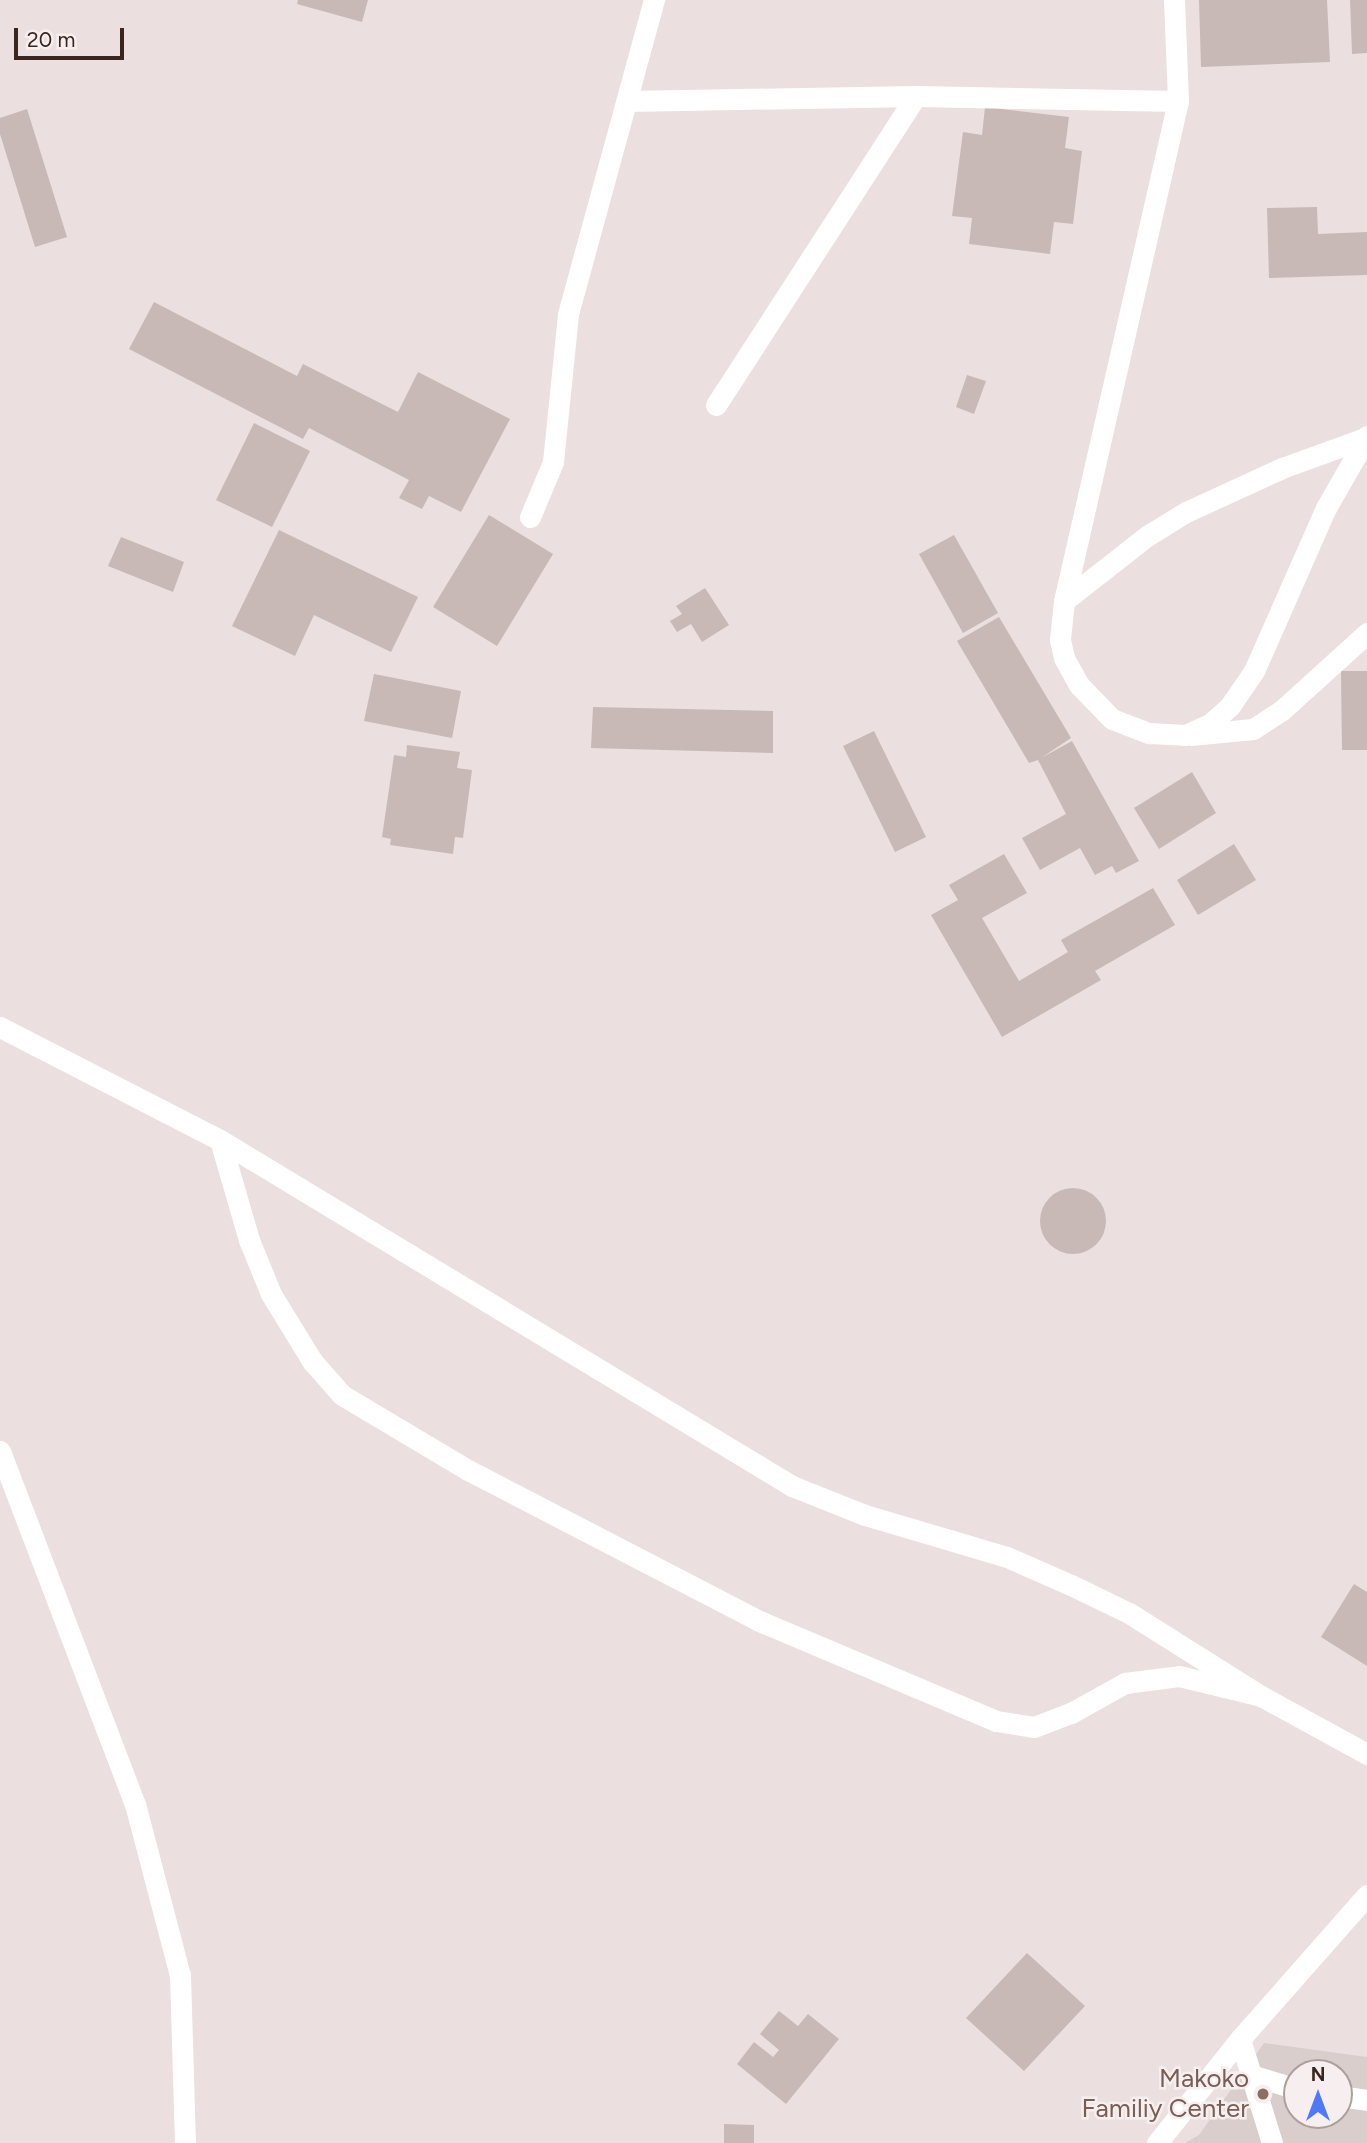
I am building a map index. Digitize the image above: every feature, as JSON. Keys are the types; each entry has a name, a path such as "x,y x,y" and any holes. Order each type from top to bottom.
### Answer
{"street":[{"path":"530,517 553,462 563,337 590,222 654,0"},
{"path":"1174,0 1178,101 1065,601 1060,640 1064,659 1079,685 1112,719 1149,733 1185,735 1253,729 1281,712 1367,634"},
{"path":"627,101 916,96 1178,101"},
{"path":"716,405 916,96"},
{"path":"1065,601 1147,536 1186,512 1282,468 1366,437"},
{"path":"1185,735 1210,724 1230,706 1255,671 1326,508 1366,437"},
{"path":"6,1033 220,1140 792,1486 865,1515 1007,1558 1071,1585 1129,1613 1261,1696 1367,1754"},
{"path":"220,1140 249,1240 271,1294 312,1361 342,1395 468,1470 757,1620 996,1721 1034,1727 1125,1683 1154,1676 1179,1676 1261,1696"},
{"path":"0,1451 135,1804 180,1975 186,2143"},
{"path":"1157,2143 1240,2039 1367,1895"},
{"path":"1240,2039 1272,2143"},
{"path":"1251,2075 1283,2085"}],"shaded area":[{"name":"Makoko Familiy Center","path":"1264,2043 1367,2057 1367,2143 1185,2143 1199,2135"}],"building":[{"path":"298,0 368,0 362,22 297,4"},
{"path":"1199,0 1327,0 1330,62 1201,67"},
{"path":"1350,0 1367,0 1367,53 1352,54"},
{"path":"985,107 1069,117 1065,148 1082,151 1073,224 1054,222 1050,254 969,244 972,218 952,216 963,132 982,135"},
{"path":"27,109 67,237 35,247 0,134 0,118"},
{"path":"1317,207 1318,234 1367,232 1367,275 1269,278 1267,208"},
{"path":"154,302 297,376 303,364 398,412 418,372 510,419 461,512 429,496 422,509 399,498 409,480 309,428 303,439 129,349"},
{"path":"967,375 986,381 974,414 956,407"},
{"path":"254,423 310,451 272,527 216,500"},
{"path":"489,515 553,554 497,646 433,607"},
{"path":"279,530 418,597 391,652 314,615 295,656 232,626"},
{"path":"954,535 998,613 963,633 919,554"},
{"path":"121,537 184,562 173,592 108,566"},
{"path":"705,588 729,625 702,642 691,624 677,632 670,621 682,614 676,606"},
{"path":"999,617 1071,738 1041,758 1072,741 1139,861 1116,873 1112,866 1095,875 1080,848 1040,870 1022,838 1066,814 1038,760 1029,763 957,641"},
{"path":"1341,671 1367,671 1367,750 1342,750"},
{"path":"374,674 461,691 452,738 364,721"},
{"path":"593,707 773,711 773,753 591,748"},
{"path":"874,731 926,837 895,852 843,746"},
{"path":"407,745 460,752 457,768 472,770 463,838 455,837 453,854 390,845 391,839 382,837 394,755 406,757"},
{"path":"1192,772 1216,813 1159,849 1134,808"},
{"path":"1234,844 1256,880 1198,915 1177,880"},
{"path":"1004,854 1027,893 982,918 1019,981 1068,952 1061,940 1153,888 1175,925 1095,971 1101,980 1002,1037 931,915 958,900 949,885"},
{"path":"1073,1188 1096,1198 1106,1221 1096,1244 1073,1254 1050,1244 1040,1221 1050,1198"},
{"path":"1354,1584 1367,1592 1367,1666 1321,1637"},
{"path":"1027,1953 1085,2006 1024,2071 966,2018"},
{"path":"779,2011 798,2026 808,2014 839,2039 786,2104 737,2064 754,2042 773,2057 779,2050 760,2034"},
{"path":"724,2124 754,2125 754,2143 724,2143"}],"place":[{"name":"Makoko Familiy Center","path":"1263,2094"}]}
